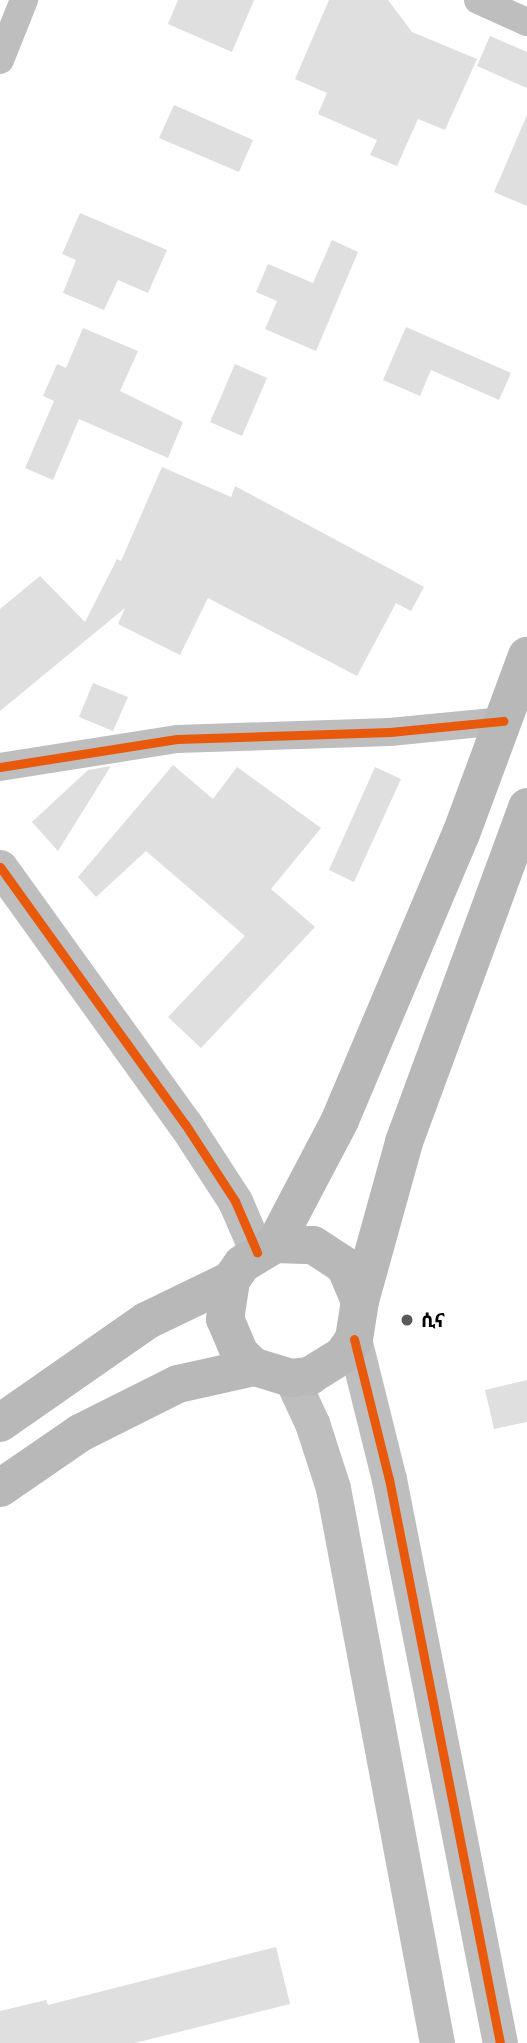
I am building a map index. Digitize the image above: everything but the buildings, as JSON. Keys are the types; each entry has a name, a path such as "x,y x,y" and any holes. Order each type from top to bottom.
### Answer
{"main road":[{"path":"0,1423 146,1321 231,1280 266,1248 340,1120 461,834 527,656"},
{"path":"231,1280 225,1319 240,1354 254,1367 291,1378 328,1368 354,1339 360,1301 404,1142 520,848 527,807"},
{"path":"266,1248 313,1245 331,1253 355,1282 360,1301"},
{"path":"0,1488 80,1433 178,1384 254,1367"}],"street":[{"path":"0,60 24,0"},
{"path":"478,0 527,22"},
{"path":"0,766 177,739 390,732 503,721"},
{"path":"0,867 185,1124 266,1248"},
{"path":"354,1339 389,1479 500,2043"},
{"path":"291,1378 312,1423 333,1488 437,2043"}],"cycle path":[{"path":"0,767 177,739 390,732 503,721"},
{"path":"0,867 185,1124 235,1201 257,1252"},
{"path":"354,1339 389,1479 500,2043"}],"place":[{"name":"ሲና","path":"407,1320"}]}
